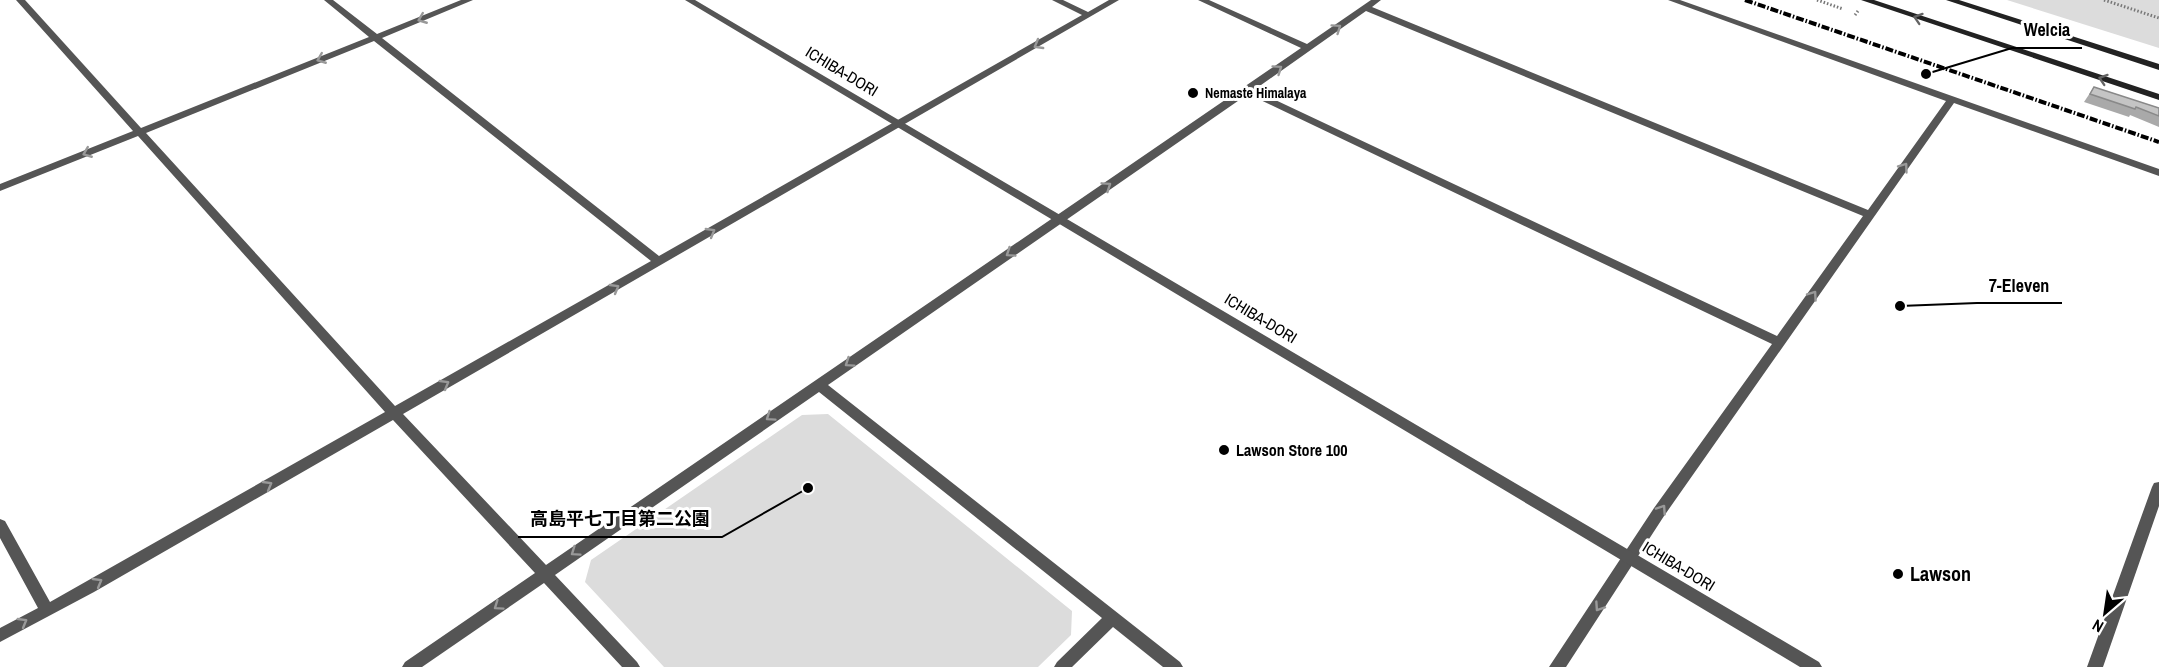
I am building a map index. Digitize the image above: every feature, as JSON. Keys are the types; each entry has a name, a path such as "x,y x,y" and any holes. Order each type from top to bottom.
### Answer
{"main road":[{"path":"1865,0 2159,97"},
{"path":"1950,0 2159,67"}],"street":[{"path":"21,0 394,413 546,572 632,667"},
{"path":"328,0 660,262"},
{"path":"0,188 469,0"},
{"name":"ICHIBA-DORI","path":"689,0 1814,667"},
{"path":"1056,0 1088,15"},
{"path":"0,635 89,588 1115,0"},
{"path":"1202,0 1309,48"},
{"path":"410,667 1377,0"},
{"path":"1672,0 2159,173"},
{"path":"1366,8 1870,215"},
{"path":"1247,90 1779,342"},
{"path":"1557,667 1659,512 1952,99"},
{"path":"818,384 1175,667"},
{"path":"2095,667 2154,519 2159,486"},
{"path":"0,525 46,609"},
{"path":"1062,667 1112,618"}],"path":[{"path":"2104,0 2159,18"},
{"path":"1855,15 1858,11"}],"shaded area":[{"path":"2007,0 2159,0 2159,48"},
{"path":"828,414 1072,611 1071,635 1038,667 664,667 585,582 591,560 802,415"}],"building":[{"path":"2094,87 2159,108 2159,116 2090,94"}],"railway":[{"path":"1745,0 2159,142"}],"place":[{"name":"Welcia","path":"1926,74"},
{"name":"Nemaste Himalaya","path":"1193,93"},
{"name":"7-Eleven","path":"1900,306"},
{"name":"Lawson Store 100","path":"1224,450"},
{"name":"高島平七丁目第二公園","path":"808,488"},
{"name":"Lawson","path":"1898,574"}]}
